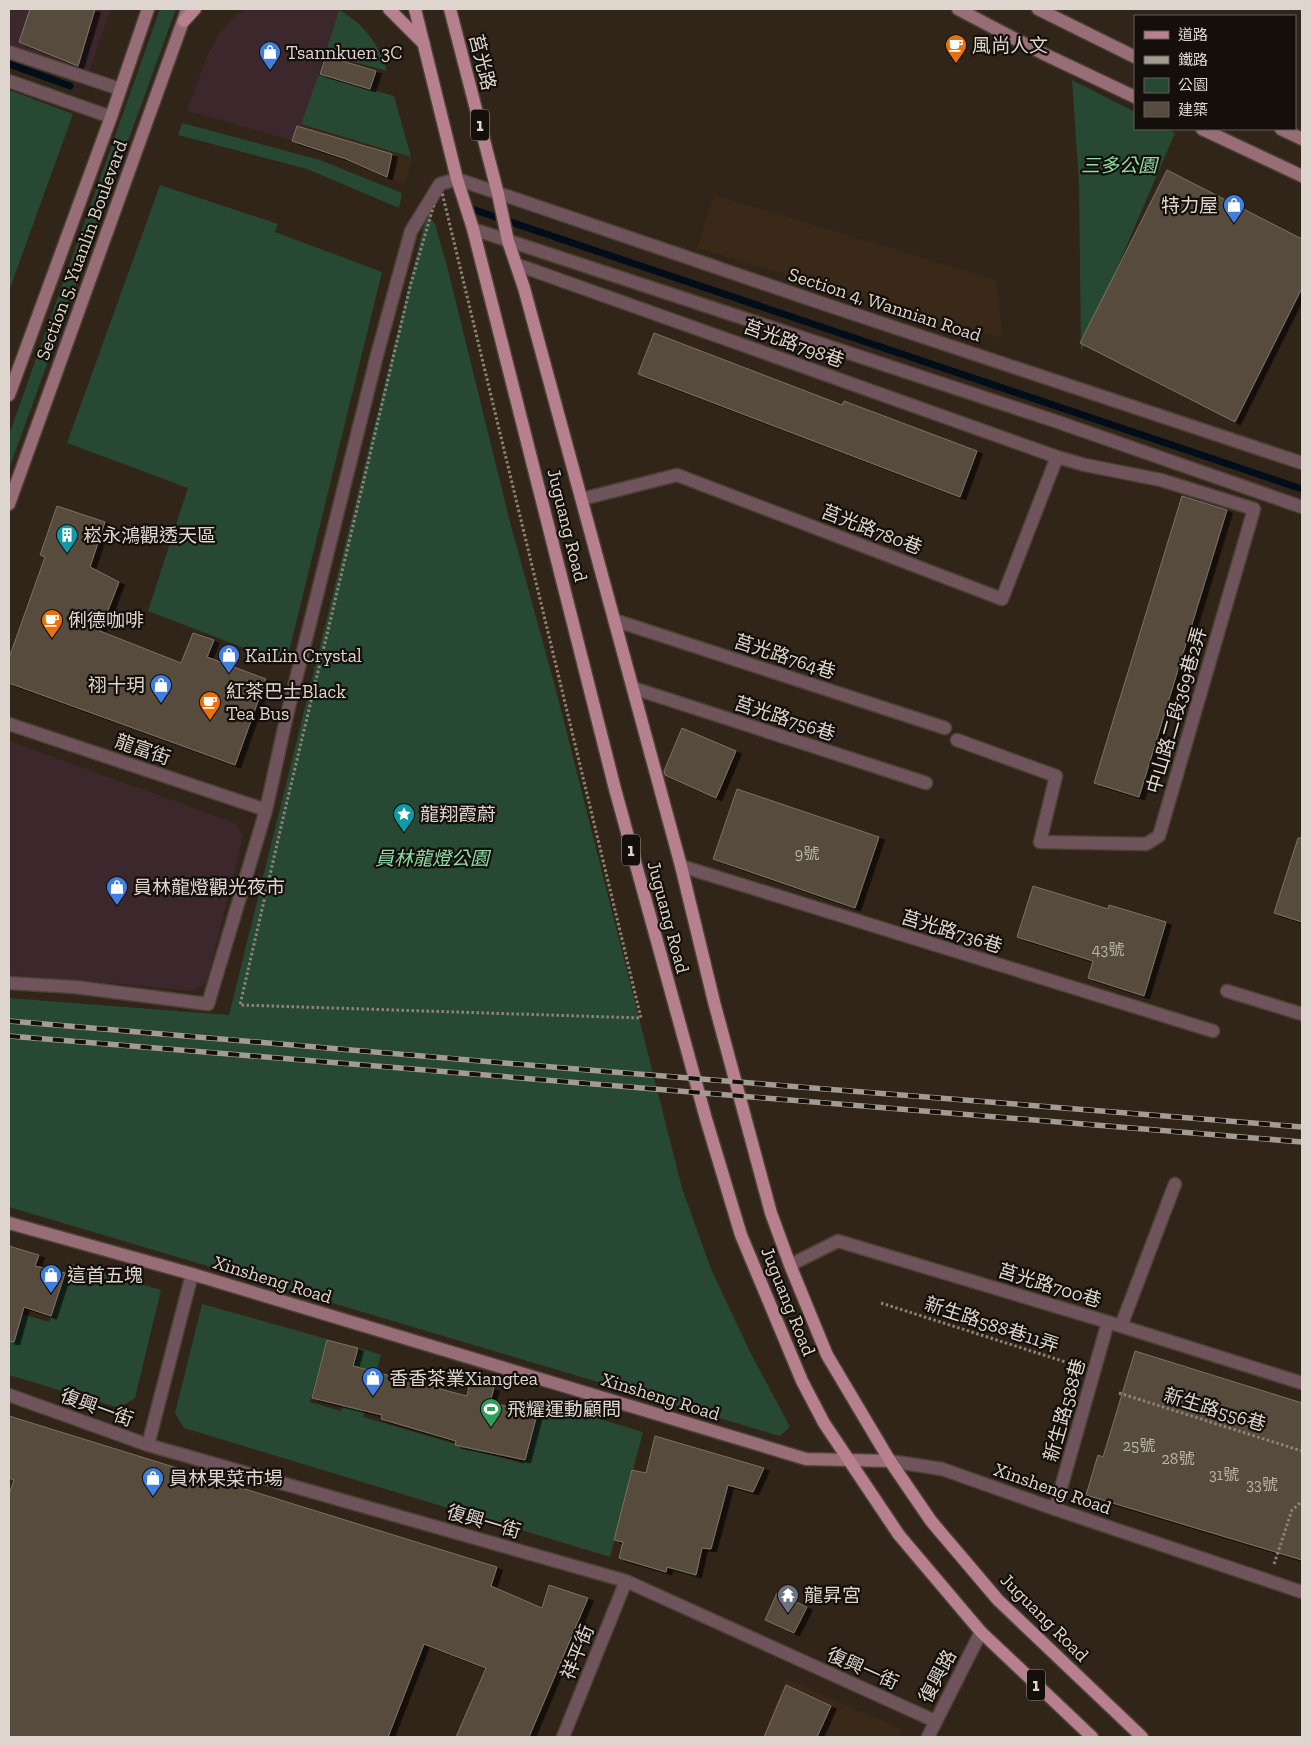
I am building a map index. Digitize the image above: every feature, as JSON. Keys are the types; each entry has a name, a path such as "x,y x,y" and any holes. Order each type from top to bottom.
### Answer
{"main road":[{"path":"186,15 195,9"},
{"path":"389,9 425,45"},
{"name":"Juguang Road","path":"415,9 457,178 474,230 615,789 706,1119 741,1235 802,1381 824,1423 899,1535 981,1632"},
{"name":"莒光路","path":"450,9 498,194 508,241"},
{"name":"Juguang Road","path":"508,241 518,265 582,499 681,866 714,1002 771,1213 827,1355 890,1461 932,1521 998,1600 1142,1737"},
{"name":"1","path":"981,1632 1092,1737"}],"street":[{"name":"Section 5, Yuanlin Boulevard","path":"9,395 111,117 148,9"},
{"path":"958,9 1042,53 1134,97"},
{"path":"1038,9 1134,57"},
{"name":"Section 5, Yuanlin Boulevard","path":"9,504 186,15"},
{"path":"9,52 120,89"},
{"path":"9,81 111,117"},
{"path":"1204,130 1302,176"},
{"path":"1283,130 1302,139"},
{"path":"9,983 75,987 208,1004 266,810 286,715 377,355 412,230 440,184 457,178"},
{"name":"Section 4, Wannian Road","path":"457,178 498,194 1302,464"},
{"path":"474,230 1055,421 1302,506"},
{"name":"莒光路798巷","path":"518,265 1057,457"},
{"name":"莒光路780巷","path":"582,499 677,475 1002,599 1057,457"},
{"name":"中山路二段369巷2弄","path":"957,740 1056,776 1040,842 1146,844 1159,836 1254,509 1160,480 1085,465 1057,457"},
{"name":"莒光路764巷","path":"614,620 945,728"},
{"name":"莒光路756巷","path":"633,688 926,783"},
{"name":"龍富街","path":"9,724 266,810"},
{"name":"莒光路736巷","path":"681,866 1213,1031"},
{"path":"1227,990 1302,1014"},
{"path":"1122,1326 1174,1184"},
{"name":"Xinsheng Road","path":"9,1223 192,1274 806,1459 890,1461 942,1469 1302,1592"},
{"name":"莒光路700巷","path":"790,1265 838,1241 1122,1326 1302,1384"},
{"path":"148,1445 192,1274"},
{"name":"新生路588巷","path":"1055,1509 1108,1322"},
{"name":"復興一街","path":"9,1395 148,1445 626,1581 935,1721"},
{"name":"祥平街","path":"563,1737 626,1581"},
{"name":"復興路","path":"928,1737 981,1632"}],"path":[{"path":"440,184 508,466 641,1018 240,1005 286,804 409,293 440,184"},
{"name":"新生路588巷11弄","path":"881,1303 1094,1372"},
{"name":"新生路556巷","path":"1119,1393 1302,1451"},
{"path":"1269,1581 1292,1510 1302,1501"}],"shaded area":[{"path":"9,9 111,9 89,71 70,67 9,44"},
{"path":"246,9 339,10 296,141 187,111 207,56 219,34 234,17"},
{"path":"301,124 411,157 412,160 405,184 317,147 296,141"},
{"path":"714,195 996,280 1002,338 697,248"},
{"name":"員林龍燈觀光夜市","path":"9,741 235,823 243,837 207,981 194,991 9,975"},
{"path":"786,1679 899,1728 902,1737 763,1737"}],"green space":[{"path":"160,9 176,9 9,469 9,435"},
{"path":"339,10 356,21 369,35 380,52 387,71 325,54"},
{"path":"318,75 394,96 411,157 301,124"},
{"name":"三多公園","path":"1072,80 1134,111 1134,130 1169,130 1175,133 1081,352 1079,183"},
{"path":"9,90 73,114 9,291"},
{"path":"182,123 320,160 402,193 399,208 307,169 178,135"},
{"path":"160,185 278,224 275,232 382,272 286,664 148,611 188,488 67,443"},
{"name":"員林龍燈公園","path":"427,213 435,224 447,266 510,522 558,698 682,1188 711,1269 749,1350 790,1427 780,1436 9,1207 9,998 229,1015"},
{"path":"68,1263 161,1290 135,1398 119,1408 9,1375 9,1334 15,1312 49,1322"},
{"path":"202,1304 327,1339 310,1402 341,1411 360,1348 381,1355 363,1417 524,1464 540,1401 643,1432 610,1557 184,1428 175,1413"}],"building":[{"path":"30,9 95,9 78,66 19,42"},
{"path":"326,56 376,71 370,89 320,74"},
{"path":"297,126 392,154 387,177 346,159 292,141"},
{"path":"1167,170 1302,239 1302,288 1235,422 1080,343"},
{"path":"654,333 842,405 844,401 977,451 960,497 638,374"},
{"path":"1182,496 1227,510 1139,797 1094,783"},
{"path":"57,506 105,522 90,567 119,582 100,631 181,663 193,633 214,640 207,657 266,679 235,765 9,683 9,658 45,557 40,555"},
{"path":"682,728 736,751 716,798 665,775 664,771"},
{"path":"737,789 879,837 855,908 713,859"},
{"path":"1298,838 1302,838 1302,922 1274,913"},
{"path":"1033,886 1108,909 1109,905 1166,922 1144,996 1088,978 1093,961 1017,937"},
{"path":"9,1246 39,1255 35,1266 65,1273 51,1316 24,1307 14,1342 9,1341"},
{"path":"327,1340 358,1348 353,1366 467,1396 470,1381 494,1388 490,1402 537,1414 525,1460 455,1445 456,1441 381,1419 382,1415 312,1398"},
{"path":"1135,1351 1302,1403 1302,1560 1086,1495 1098,1455 1103,1457"},
{"name":"員林果菜市場","path":"9,1416 497,1567 491,1586 542,1608 549,1585 588,1598 529,1737 456,1737 486,1668 424,1644 388,1737 9,1737 9,1494 14,1480 9,1478"},
{"path":"655,1436 764,1468 753,1492 728,1485 711,1549 702,1548 696,1575 667,1567 666,1572 619,1558 623,1542 614,1540 632,1470 646,1473"},
{"path":"777,1593 807,1607 794,1633 765,1620"},
{"path":"786,1685 831,1706 817,1737 764,1737"}],"waterway":[{"path":"9,64 70,86"},
{"path":"466,207 1302,489"}],"railway":[{"path":"9,1021 588,1070 1302,1127"},
{"path":"9,1036 1302,1142"}],"place":[{"name":"風尚人文","path":"956,64"},
{"name":"Tsannkuen 3C","path":"270,71"},
{"name":"特力屋","path":"1234,224"},
{"name":"崧永鴻觀透天區","path":"67,554"},
{"name":"俐德咖啡","path":"52,639"},
{"name":"KaiLin Crystal","path":"229,674"},
{"name":"祤十玥","path":"161,704"},
{"name":"紅茶巴士Black Tea Bus","path":"210,721"},
{"name":"龍翔霞蔚","path":"404,833"},
{"name":"員林龍燈觀光夜市","path":"117,906"},
{"name":"這首五塊","path":"51,1294"},
{"name":"香香茶業Xiangtea","path":"373,1397"},
{"name":"飛耀運動顧問","path":"491,1428"},
{"name":"員林果菜市場","path":"153,1497"},
{"name":"龍昇宮","path":"788,1614"}]}
